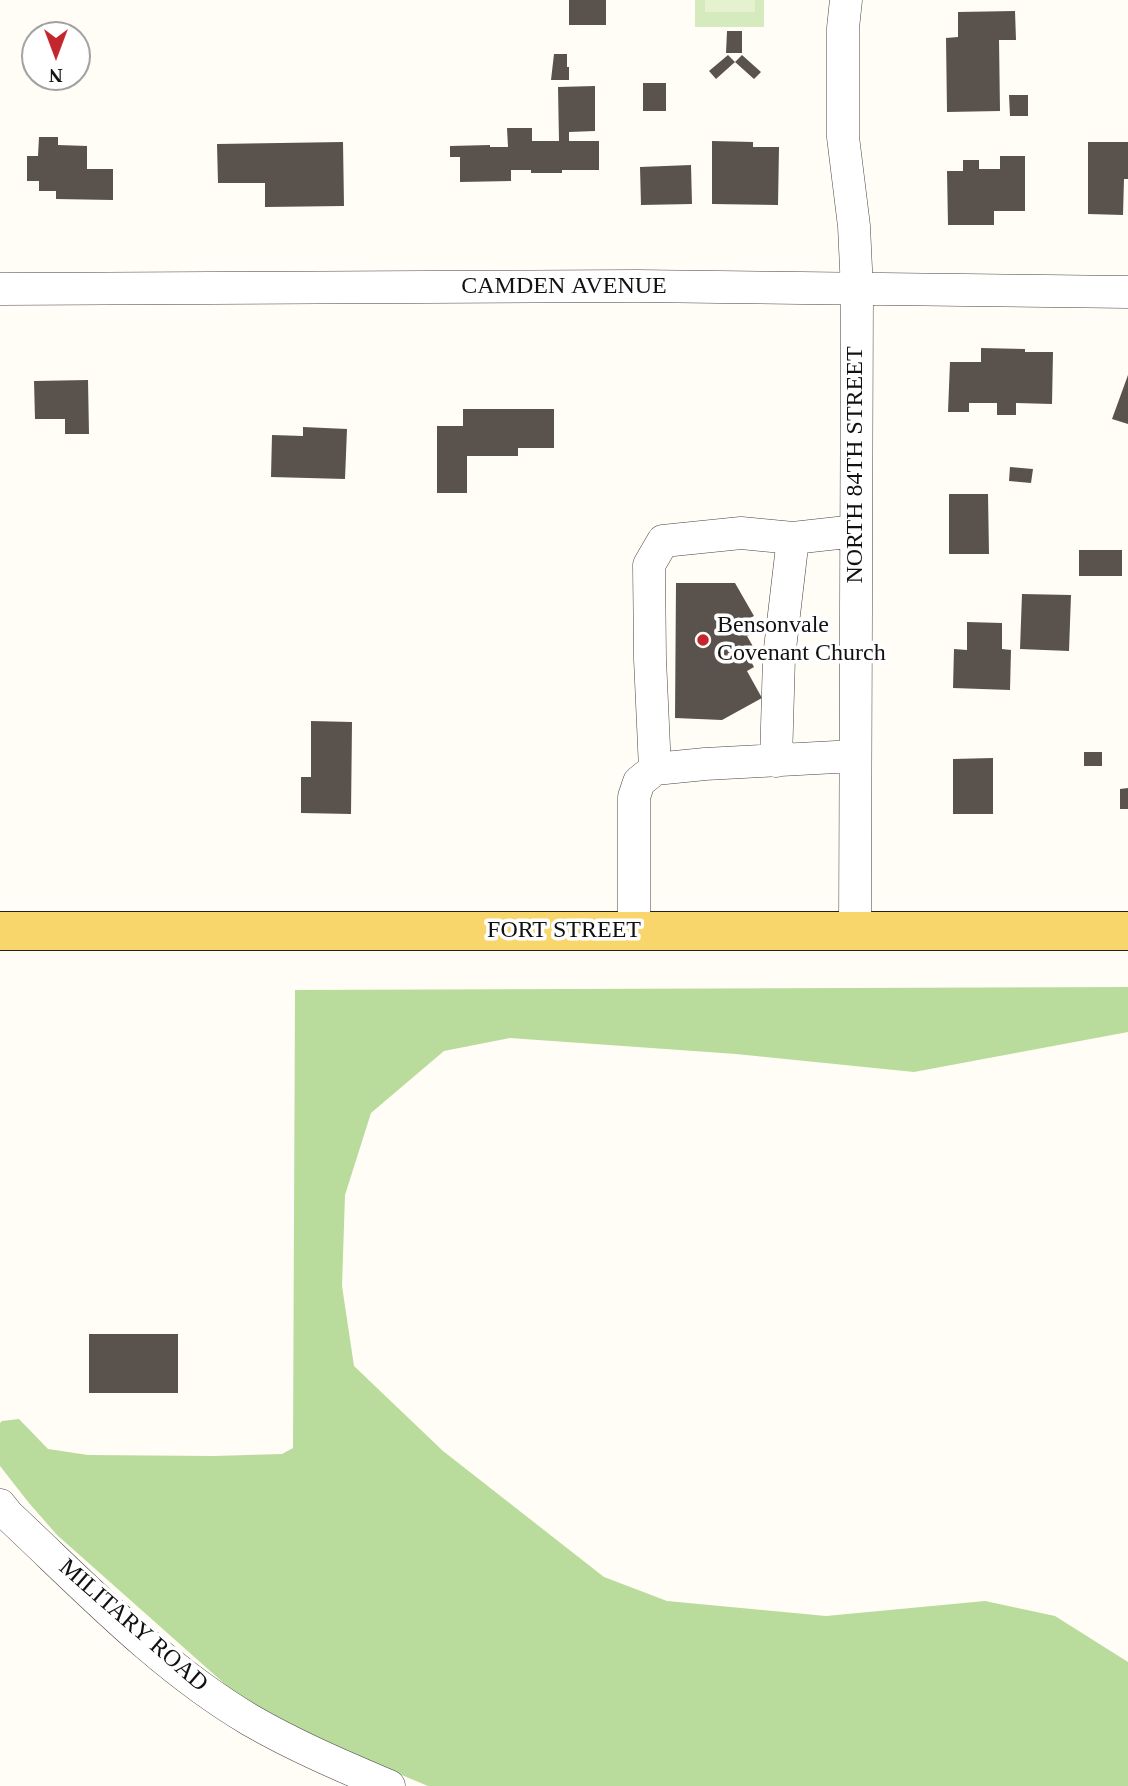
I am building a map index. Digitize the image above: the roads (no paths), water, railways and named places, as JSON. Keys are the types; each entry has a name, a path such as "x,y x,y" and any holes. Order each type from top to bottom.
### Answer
{"main road":[{"name":"FORT STREET","path":"0,932 1128,931"}],"street":[{"name":"NORTH 84TH STREET","path":"846,0 843,28 844,137 854,226 857,290 855,932"},
{"name":"CAMDEN AVENUE","path":"0,289 637,286 1128,292"},
{"path":"655,769 649,565 663,541 741,533 793,538 856,531"},
{"path":"776,761 779,657 793,538"},
{"path":"634,932 634,797 639,782 655,769 855,756"},
{"name":"MILITARY ROAD","path":"0,1505 135,1634 184,1675 250,1720 325,1759 389,1786"}],"place":[{"name":"Bensonvale Covenant Church","path":"703,640"}]}
